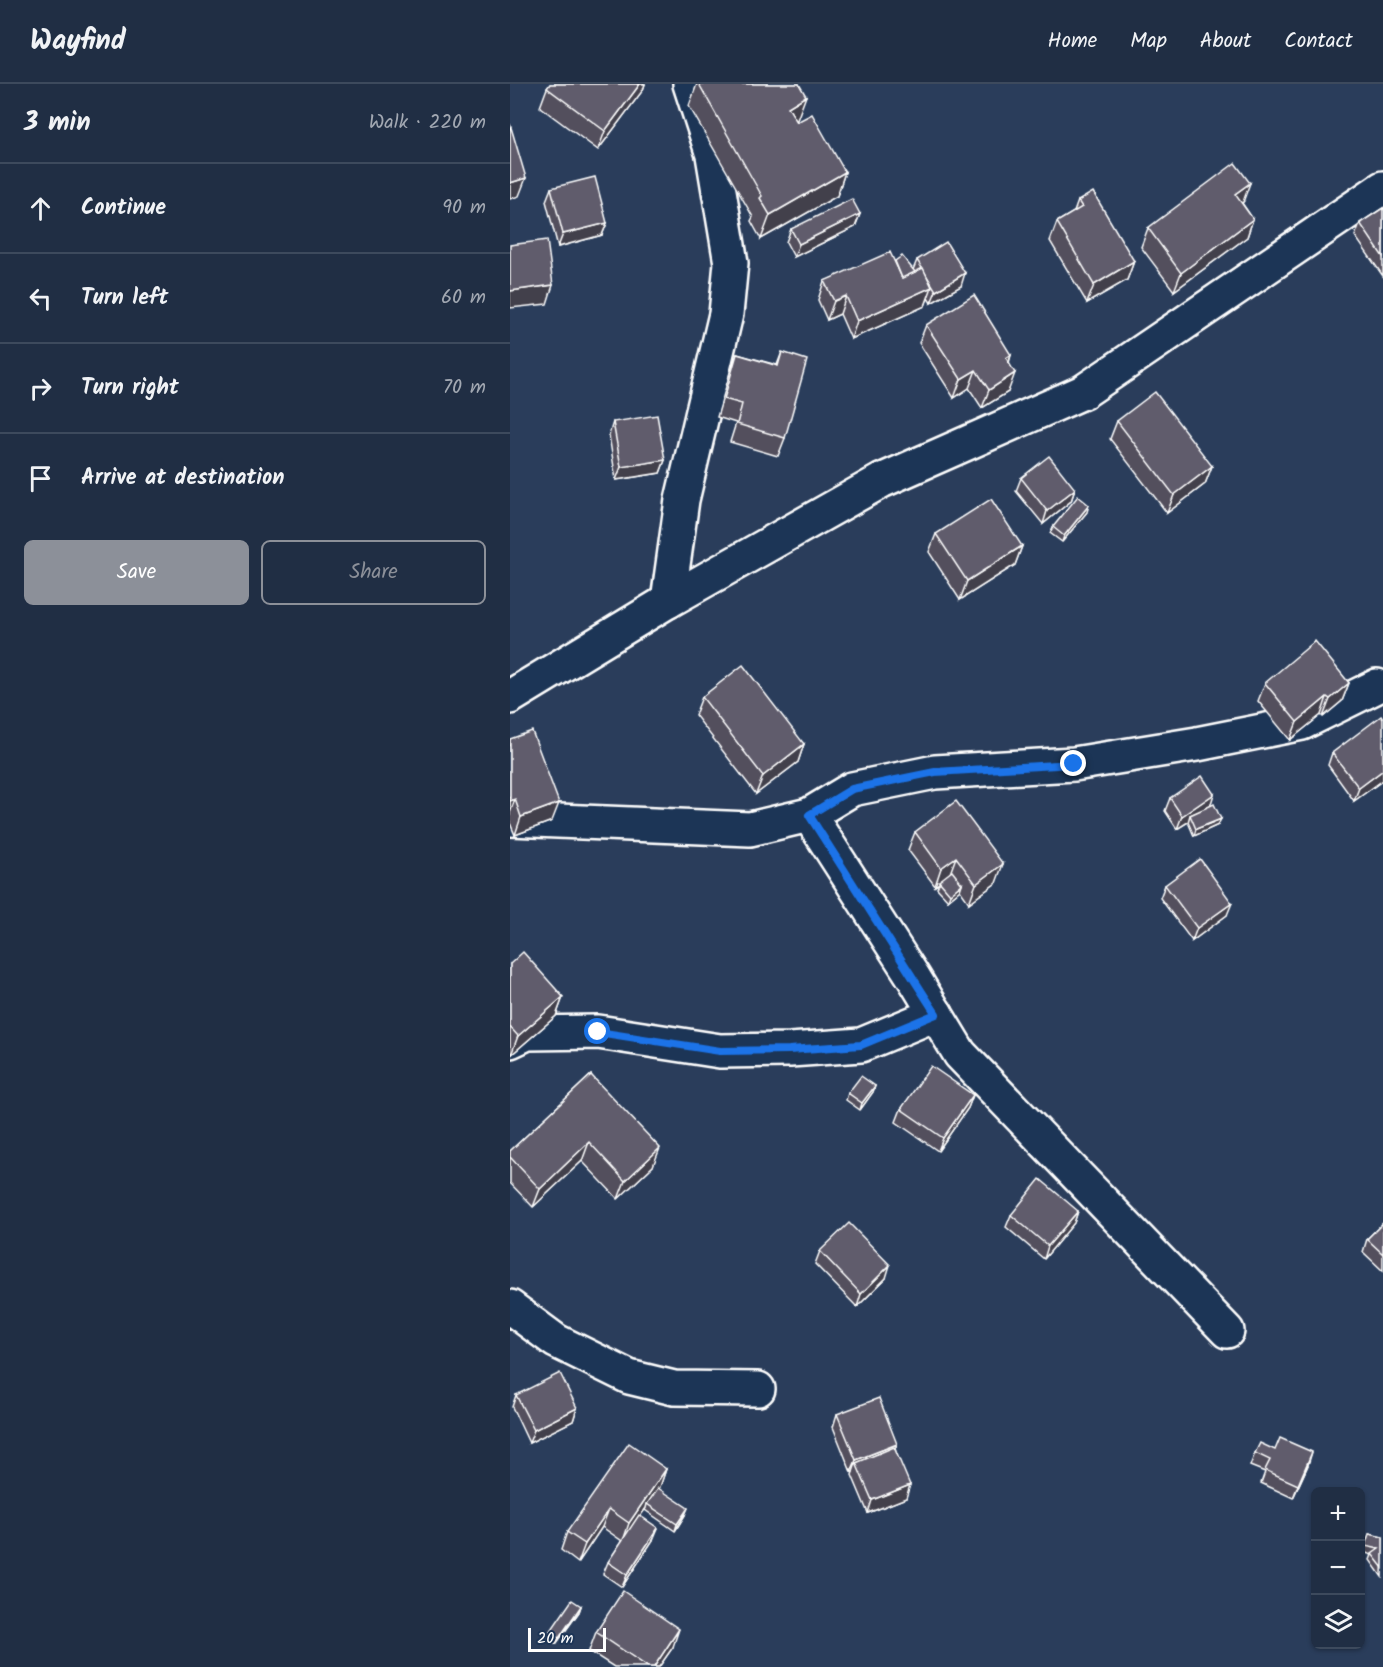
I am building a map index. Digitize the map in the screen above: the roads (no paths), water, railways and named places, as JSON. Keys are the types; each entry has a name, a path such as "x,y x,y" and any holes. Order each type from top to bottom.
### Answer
{"street":[{"path":"668,601 682,500 726,314 731,263 713,155 690,84"},
{"path":"510,697 668,601 881,481 1083,392 1383,188"},
{"path":"510,819 750,829 809,815 852,789 935,772 1074,764 1197,744 1302,723 1377,686"},
{"path":"809,815 960,1054 1227,1331"},
{"path":"510,1041 527,1033 598,1032 720,1051 825,1048 861,1045 936,1014"},
{"path":"510,1307 556,1341 629,1377 674,1388 758,1389"}]}
